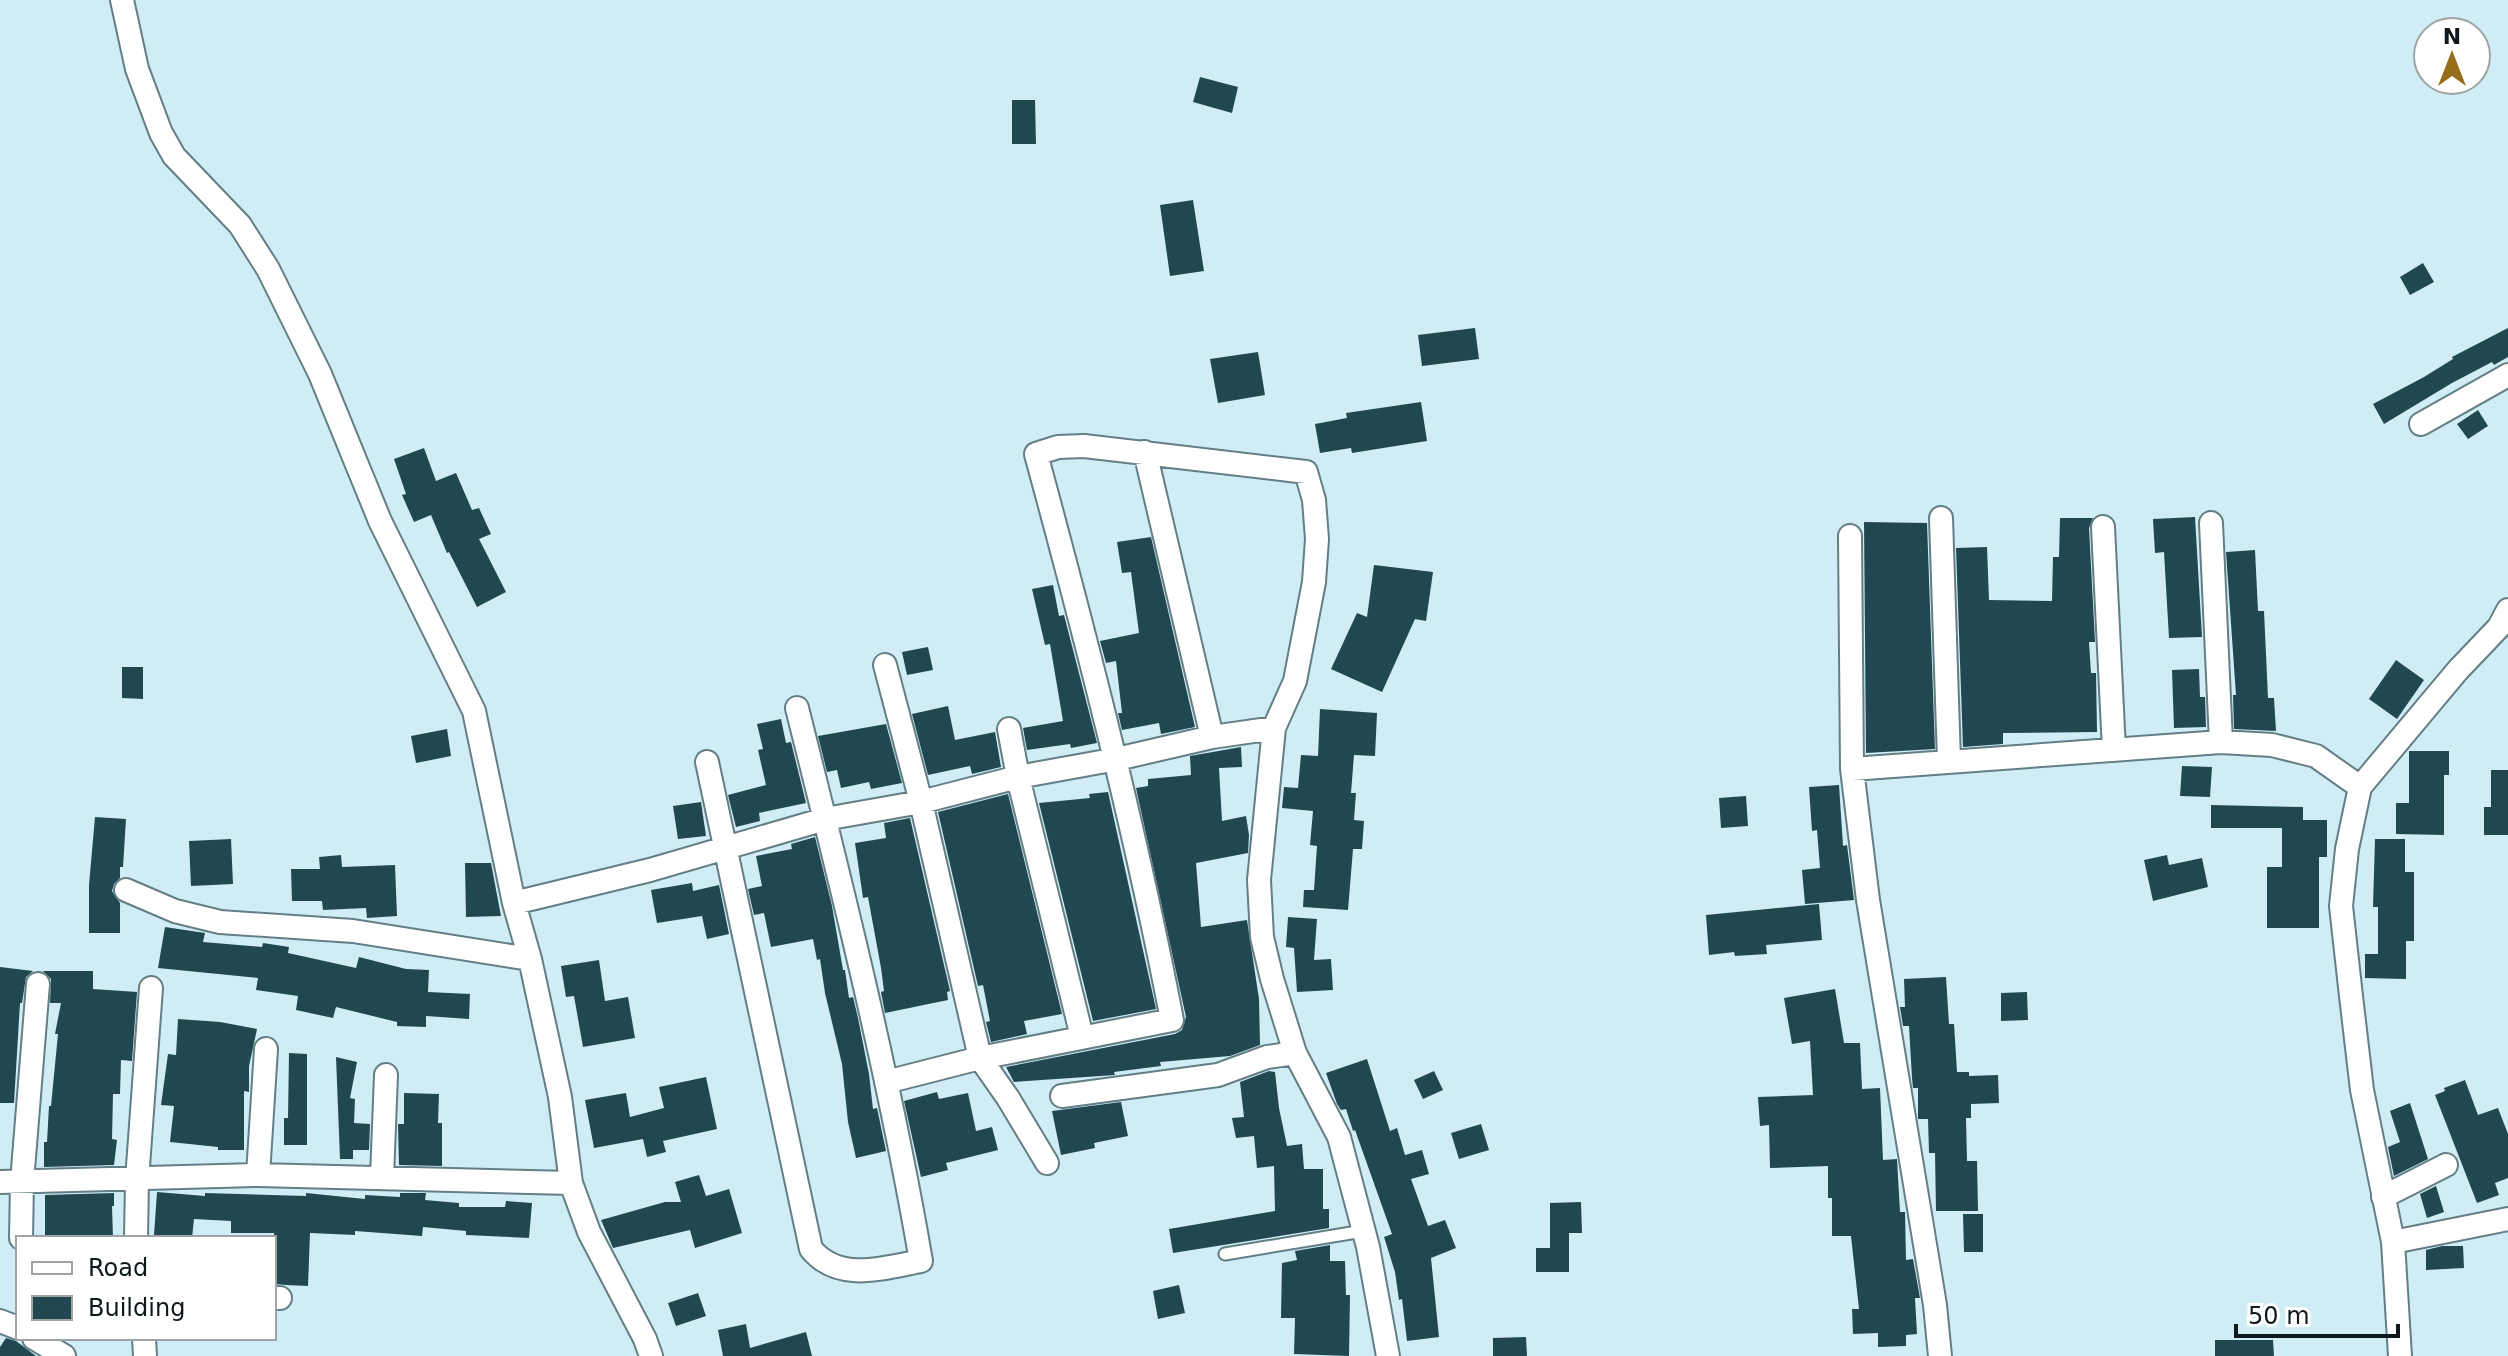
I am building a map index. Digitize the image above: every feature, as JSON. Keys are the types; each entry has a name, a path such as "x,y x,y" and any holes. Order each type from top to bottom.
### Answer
{"street":[{"path":"122,0 137,69 161,133 174,156 240,225 268,269 320,374 380,521 474,711 514,903 530,959 560,1097 571,1183 589,1232 651,1356"},
{"path":"2421,424 2508,375"},
{"path":"886,1082 980,1058 1172,1020 1165,973 1117,759 1036,454 1058,447 1084,446 1306,472 1314,500 1317,539 1314,582 1295,681 1274,728 1259,880 1262,937 1295,1053 1339,1137 1363,1231 1388,1356"},
{"path":"1145,452 1212,737"},
{"path":"1941,518 1949,761"},
{"path":"2211,523 2221,742"},
{"path":"2103,527 2114,750"},
{"path":"1850,536 1852,769 1868,900 1935,1305 1940,1356"},
{"path":"2400,1356 2393,1242 2362,1090 2341,906 2347,849 2360,787 2458,670 2499,627 2508,610"},
{"path":"885,665 921,802 980,1058 1047,1163"},
{"path":"707,762 811,1249 829,1266 843,1270 878,1270 921,1261 886,1082 797,708"},
{"path":"514,903 650,870 825,819 921,802 1018,777 1212,737 1274,728"},
{"path":"1009,729 1082,1037"},
{"path":"1852,769 2221,742 2272,745 2316,756 2360,787"},
{"path":"126,890 175,911 220,922 353,931 530,959"},
{"path":"21,1236 11,1182 38,984"},
{"path":"136,1236 137,1180 151,988"},
{"path":"258,1175 266,1049"},
{"path":"1062,1096 1218,1075 1267,1057 1295,1053"},
{"path":"382,1177 386,1075"},
{"path":"2383,1197 2446,1165"},
{"path":"11,1182 258,1175 571,1183"},
{"path":"2393,1242 2508,1219"},
{"path":"37,1340 64,1356"}],"lane":[{"path":"1225,1254 1363,1231"}],"building":[{"path":"1200,77 1238,87 1232,113 1193,102"},
{"path":"1012,100 1035,100 1036,144 1012,144"},
{"path":"1193,200 1204,271 1170,276 1160,205"},
{"path":"2423,263 2434,282 2410,295 2400,277"},
{"path":"1475,328 1479,359 1422,366 1418,335"},
{"path":"2508,328 2508,357 2452,383 2384,424 2373,404"},
{"path":"1258,352 1265,395 1218,403 1210,359"},
{"path":"1421,402 1427,441 1352,453 1351,448 1320,453 1315,424 1347,418 1346,413"},
{"path":"2478,410 2488,426 2468,439 2457,424"},
{"path":"424,448 436,481 456,473 472,510 479,508 491,534 479,539 506,592 477,607 447,553 431,515 414,522 402,495 406,494 394,459"},
{"path":"2195,517 2202,637 2169,638 2164,552 2155,553 2153,519"},
{"path":"2060,518 2093,518 2089,528 2095,642 2089,642 2091,673 2096,673 2097,732 2003,733 2003,744 1963,747 1956,548 1987,547 1989,600 2052,601 2053,557 2059,557"},
{"path":"1864,522 1927,523 1935,749 1866,753"},
{"path":"1151,537 1195,727 1161,734 1159,723 1122,730 1118,713 1122,713 1116,661 1106,663 1100,641 1139,633 1131,572 1122,573 1117,542"},
{"path":"2255,550 2258,611 2264,611 2268,698 2274,698 2276,731 2234,729 2233,695 2236,695 2226,552"},
{"path":"1374,565 1433,572 1426,621 1415,619 1382,692 1331,669 1357,613 1367,617"},
{"path":"1053,585 1059,616 1064,615 1097,743 1027,750 1023,728 1063,721 1050,644 1045,645 1032,589"},
{"path":"928,647 933,670 907,675 902,652"},
{"path":"2396,660 2424,680 2397,719 2369,699"},
{"path":"122,667 143,667 143,699 122,698"},
{"path":"2199,669 2200,697 2205,697 2206,727 2174,728 2172,670"},
{"path":"948,706 955,740 995,732 1001,767 972,774 970,766 928,775 912,714"},
{"path":"1320,709 1377,713 1375,756 1354,755 1351,793 1356,793 1354,820 1364,821 1362,849 1353,849 1348,910 1303,907 1304,890 1314,890 1317,846 1310,845 1313,811 1282,808 1284,787 1298,788 1301,755 1318,756"},
{"path":"781,719 786,743 791,742 806,803 759,813 760,821 736,827 728,795 766,785 758,750 763,749 757,724"},
{"path":"886,724 902,783 871,789 869,782 841,788 837,770 827,772 818,736"},
{"path":"447,729 451,756 416,763 411,736"},
{"path":"1241,747 1242,767 1219,768 1222,821 1246,816 1248,853 1196,863 1201,927 1247,920 1259,999 1260,1045 1230,1056 1160,1062 1161,1066 1114,1072 1115,1075 1014,1082 1006,1067 1175,1034 1182,1030 1186,1017 1136,788 1148,786 1148,779 1191,775 1190,756"},
{"path":"2409,751 2449,751 2449,775 2444,775 2444,835 2396,834 2396,803 2409,803"},
{"path":"2182,766 2212,767 2210,797 2180,796"},
{"path":"2491,770 2508,770 2508,835 2484,835 2484,807 2491,807"},
{"path":"1839,785 1843,846 1847,845 1854,900 1805,904 1802,870 1820,868 1817,830 1812,831 1809,787"},
{"path":"1108,792 1156,1009 1093,1021 1039,803 1090,798 1089,794"},
{"path":"1008,794 1062,1014 1024,1021 1027,1034 991,1042 983,985 978,986 938,812"},
{"path":"1746,796 1748,826 1721,828 1719,798"},
{"path":"701,802 706,836 678,839 673,806"},
{"path":"2211,805 2303,807 2303,820 2327,820 2327,857 2319,857 2319,928 2267,928 2267,867 2282,867 2282,828 2211,828"},
{"path":"95,817 126,819 123,867 120,867 120,878 112,891 120,903 120,933 89,933 89,885"},
{"path":"910,818 950,991 947,992 948,1000 885,1013 881,968 868,897 863,898 855,843 886,838 884,823"},
{"path":"815,837 849,998 853,997 858,1018 873,1109 877,1108 886,1151 856,1158 848,1122 842,1064 813,939 771,947 764,913 754,915 748,889 762,886 756,856 792,849 791,844"},
{"path":"231,839 233,884 191,886 189,841"},
{"path":"2375,839 2405,839 2405,872 2414,872 2414,941 2406,941 2406,979 2365,978 2365,954 2378,954 2378,907 2373,907"},
{"path":"341,855 342,867 395,865 397,916 367,918 366,908 323,910 322,901 292,901 291,869 320,869 319,857"},
{"path":"2167,855 2169,865 2202,858 2208,887 2153,901 2144,860"},
{"path":"465,863 491,863 501,916 466,917"},
{"path":"692,883 693,891 719,885 729,934 707,939 702,916 657,923 651,890"},
{"path":"1819,904 1822,940 1766,945 1767,954 1735,956 1734,952 1709,955 1706,915"},
{"path":"1288,917 1317,919 1314,960 1331,959 1333,990 1297,992 1294,948 1286,947"},
{"path":"165,927 205,933 203,942 262,947 263,943 289,947 288,953 356,968 359,957 406,969 429,970 428,992 470,994 469,1019 426,1016 426,1027 397,1026 397,1022 336,1007 333,1018 296,1010 298,996 256,990 258,978 158,968"},
{"path":"599,960 605,1001 628,997 635,1038 583,1047 574,996 566,997 561,966"},
{"path":"0,967 33,971 26,977 20,1003 14,1103 0,1103"},
{"path":"43,971 93,971 93,989 137,992 132,1061 121,1060 120,1094 113,1094 112,1139 117,1140 114,1165 44,1167 44,1142 47,1142 58,1034 55,1034 61,1003 50,1003 51,979"},
{"path":"1946,977 1949,1024 1954,1024 1957,1072 1969,1072 1969,1076 1998,1075 1999,1103 1971,1104 1971,1118 1966,1118 1967,1161 1977,1161 1978,1211 1936,1211 1935,1153 1929,1153 1928,1119 1918,1119 1918,1088 1913,1088 1909,1026 1903,1026 1900,1007 1905,1007 1904,979"},
{"path":"1835,989 1844,1043 1860,1043 1862,1089 1880,1088 1883,1160 1897,1159 1900,1212 1905,1212 1906,1260 1913,1259 1920,1298 1915,1298 1917,1334 1906,1335 1906,1346 1878,1347 1878,1333 1853,1334 1852,1309 1859,1309 1851,1236 1832,1236 1828,1166 1770,1168 1769,1125 1760,1126 1758,1097 1813,1095 1810,1041 1792,1044 1784,998"},
{"path":"2027,992 2028,1020 2001,1021 2001,993"},
{"path":"178,1019 257,1029 249,1066 249,1092 244,1091 244,1150 218,1150 218,1147 170,1142 174,1106 161,1105 168,1054 176,1055"},
{"path":"289,1053 307,1054 307,1145 284,1145 284,1118 288,1118"},
{"path":"336,1057 357,1062 350,1098 355,1099 354,1123 370,1124 369,1150 353,1150 353,1159 340,1159"},
{"path":"1367,1059 1390,1131 1397,1128 1405,1155 1422,1150 1429,1174 1411,1179 1428,1226 1445,1220 1456,1248 1431,1258 1439,1337 1407,1341 1402,1299 1399,1300 1395,1272 1384,1237 1392,1234 1355,1130 1346,1109 1341,1110 1337,1104 1326,1073"},
{"path":"1269,1071 1275,1072 1287,1146 1302,1144 1304,1169 1323,1169 1323,1209 1329,1209 1329,1228 1173,1253 1169,1229 1275,1211 1274,1166 1257,1168 1254,1136 1236,1138 1232,1118 1244,1117 1240,1082"},
{"path":"1434,1071 1443,1090 1423,1099 1414,1080"},
{"path":"706,1077 717,1129 663,1141 666,1152 647,1157 643,1139 594,1148 585,1100 626,1093 630,1117 664,1108 659,1087"},
{"path":"2465,1080 2478,1115 2498,1108 2508,1134 2508,1178 2495,1183 2499,1195 2477,1203 2435,1095"},
{"path":"937,1092 939,1099 968,1093 976,1131 992,1127 998,1150 946,1163 948,1170 921,1177 904,1101"},
{"path":"404,1093 439,1094 442,1166 399,1165 398,1124 404,1124"},
{"path":"1121,1102 1128,1136 1094,1143 1095,1148 1061,1155 1052,1111"},
{"path":"2410,1103 2428,1159 2394,1176 2388,1147 2400,1142 2390,1111"},
{"path":"1481,1124 1489,1150 1459,1159 1451,1133"},
{"path":"699,1175 706,1196 729,1189 742,1233 695,1248 690,1230 613,1248 601,1220 665,1202 681,1202 675,1182"},
{"path":"2436,1186 2444,1212 2427,1218 2420,1194"},
{"path":"157,1192 205,1196 205,1193 306,1196 306,1193 365,1199 365,1195 400,1197 400,1193 426,1193 425,1200 459,1203 459,1207 505,1207 506,1201 532,1203 529,1238 466,1235 466,1231 423,1227 422,1236 355,1231 355,1235 310,1233 308,1286 276,1284 274,1233 231,1233 231,1221 194,1219 192,1236 154,1235"},
{"path":"114,1193 113,1236 45,1236 45,1195"},
{"path":"1581,1202 1582,1233 1569,1233 1569,1272 1536,1272 1536,1248 1550,1248 1550,1203"},
{"path":"1963,1214 1983,1214 1983,1252 1964,1252"},
{"path":"1330,1245 1330,1261 1345,1261 1346,1295 1350,1295 1349,1356 1294,1354 1295,1318 1281,1318 1282,1263 1297,1260 1295,1251"},
{"path":"2463,1246 2464,1268 2426,1270 2426,1250"},
{"path":"1179,1285 1185,1313 1158,1319 1153,1291"},
{"path":"698,1293 706,1316 676,1326 668,1303"},
{"path":"746,1324 750,1348 806,1332 812,1356 723,1356 718,1330"},
{"path":"1526,1337 1527,1356 1493,1356 1493,1338"},
{"path":"6,1338 16,1341 36,1356 0,1356 0,1347"},
{"path":"2215,1340 2273,1340 2274,1356 2215,1356"}]}
